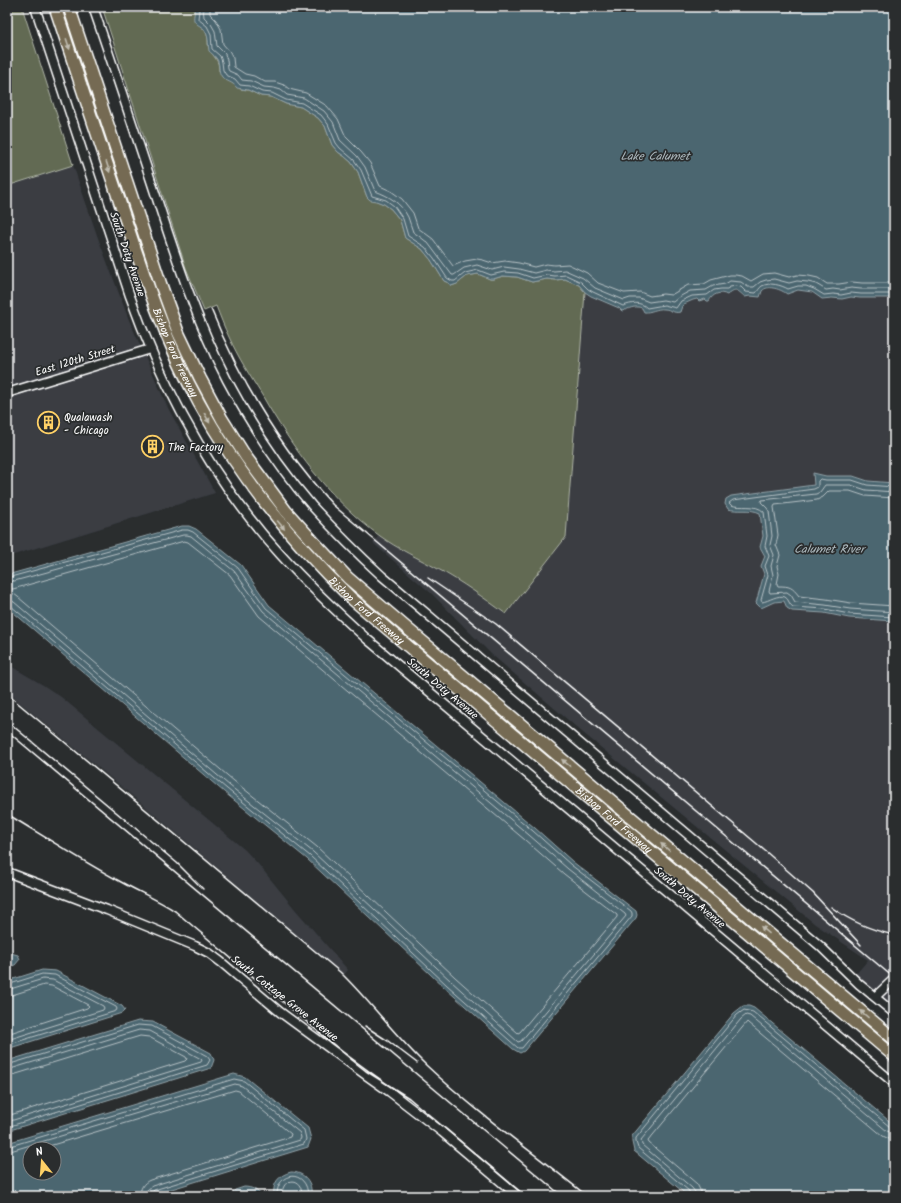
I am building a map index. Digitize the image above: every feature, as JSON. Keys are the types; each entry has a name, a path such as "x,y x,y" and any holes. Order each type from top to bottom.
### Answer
{"highway":[{"name":"Bishop Ford Freeway","path":"55,7 148,290 167,338 178,363 210,424 234,462 276,519 327,574 358,603 894,1056"},
{"name":"Bishop Ford Freeway","path":"69,7 178,332 222,419 246,457 286,511 348,578 894,1039"}],"street":[{"name":"South Doty Avenue","path":"35,7 128,289 150,349 178,408 205,454 224,484 266,538 298,574 367,639 894,1083"},
{"path":"94,7 177,259 205,335 240,403 270,450 312,506 347,543 382,576 820,946 894,1013"},
{"name":"East 120th Street","path":"7,393 150,349"},
{"name":"South Cottage Grove Avenue","path":"7,872 107,910 209,953 280,1012 442,1132 518,1196"},
{"path":"875,997 894,979"}],"shaded area":[{"path":"73,165 98,238 129,320 168,408 215,493 7,557 7,186"},
{"path":"773,288 790,293 798,290 806,290 823,299 842,299 851,297 894,298 894,483 868,481 853,476 826,476 813,474 814,485 731,496 728,509 735,511 755,511 760,513 763,536 760,547 765,556 761,566 764,574 756,603 784,601 824,613 849,618 894,621 894,1008 856,974 868,960 815,924 582,732 491,654 432,594 373,543 379,535 468,587 506,614 566,537 585,292 619,308 622,311 631,307 639,307 646,313 664,309 670,311 693,300 702,300 715,294 729,293 731,290 739,291 745,297 756,297 761,295 763,290"},
{"path":"7,664 61,697 245,850 348,970 344,975 7,692"}],"green space":[{"path":"7,7 22,7 73,165 7,186"},
{"path":"102,7 193,7 195,10 195,22 202,27 207,34 208,46 217,61 219,71 240,89 248,90 261,96 271,97 286,104 301,107 318,118 325,126 332,145 338,152 351,162 358,172 367,197 384,204 391,209 400,220 405,238 422,249 444,281 449,283 451,286 457,284 467,276 478,274 490,279 503,276 517,277 532,282 547,279 565,279 579,285 585,292 566,537 506,614 456,579 387,541 362,522 329,490 299,453 274,415 240,359 216,306 204,311 186,268"}],"water":[{"name":"Lake Calumet","path":"193,7 894,7 894,298 851,297 842,299 822,299 812,292 798,290 787,294 778,289 768,288 762,291 760,297 745,297 735,290 727,295 722,293 717,294 709,301 705,299 699,301 697,299 693,300 684,304 680,312 661,309 644,312 642,308 636,307 622,311 619,308 591,296 579,285 565,279 547,279 532,282 517,277 503,276 490,279 478,274 467,276 457,284 451,286 449,283 444,281 422,249 405,238 400,220 391,209 384,204 370,200 367,197 358,172 351,162 338,152 332,145 325,126 318,118 301,107 286,104 271,97 261,96 248,90 237,88 222,77 217,60 209,51 207,34 204,29 194,20"},
{"name":"Calumet River","path":"813,473 826,476 853,476 868,481 894,483 894,621 849,618 824,613 792,611 787,608 784,601 774,602 761,608 756,603 764,574 761,566 765,556 760,547 763,536 760,513 728,509 725,504 726,499 731,496 814,485"},
{"path":"182,526 189,526 196,529 241,565 269,605 535,828 573,862 636,911 636,918 524,1051 520,1053 513,1049 445,988 307,859 224,792 7,607 7,575"},
{"path":"7,952 18,955 20,959 15,965 7,967"},
{"path":"42,970 56,971 122,1006 125,1010 122,1013 7,1049 7,981"},
{"path":"743,1006 754,1008 894,1125 894,1196 688,1196 634,1151 632,1136 734,1013"},
{"path":"138,1021 153,1022 211,1053 214,1060 211,1068 7,1131 7,1061"},
{"path":"234,1074 245,1077 308,1128 311,1139 308,1147 149,1196 7,1196 7,1143"},
{"path":"296,1172 307,1179 311,1186 311,1196 274,1196 274,1187 277,1180 283,1175"},
{"path":"244,1187 254,1189 262,1196 229,1196 235,1190"}],"railway":[{"path":"211,309 222,336 263,413 296,461 333,505 894,978"},
{"path":"428,578 496,624 756,843 813,893 861,945"},
{"path":"7,694 340,972 415,1055 427,1066 486,1116 587,1196"},
{"path":"7,721 177,863 203,889"},
{"path":"7,731 562,1196"},
{"path":"7,814 92,866 175,911 352,1060 366,1071 409,1098 525,1196"},
{"path":"831,907 846,917 861,924 894,935"},
{"path":"365,1026 417,1063"}],"place":[{"name":"Qualawash - Chicago","path":"48,423"},
{"name":"The Factory","path":"152,447"}]}
